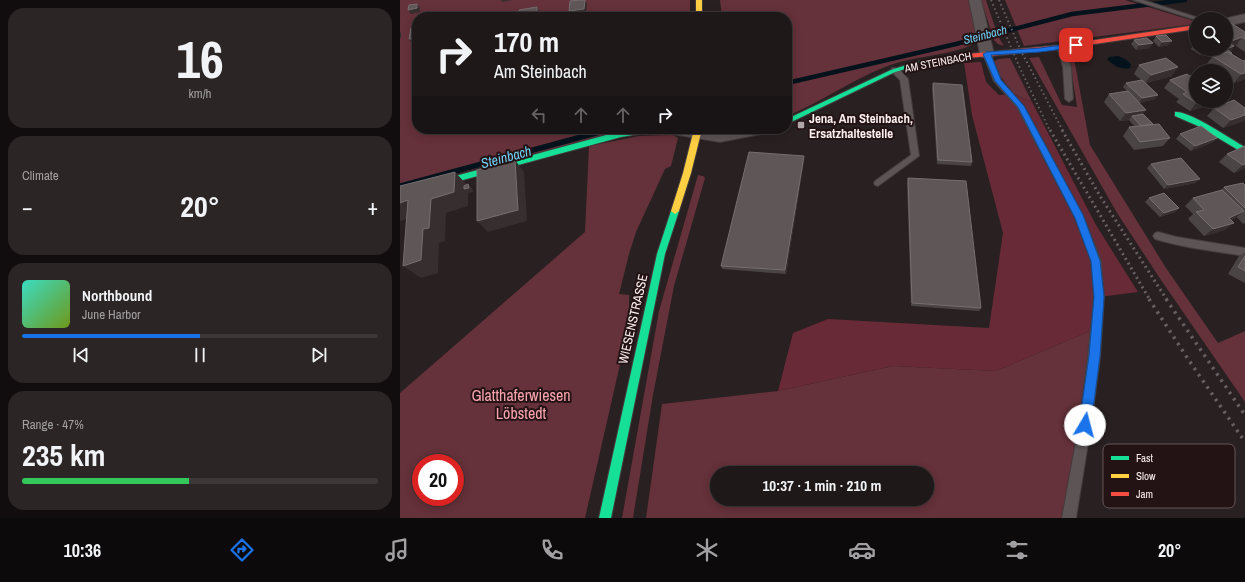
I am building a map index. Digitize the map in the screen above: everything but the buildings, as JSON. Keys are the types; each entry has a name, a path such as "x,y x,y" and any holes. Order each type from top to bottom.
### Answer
{"street":[{"path":"699,0 699,12"},
{"path":"975,0 986,48"},
{"path":"1233,21 1245,18"},
{"name":"AM STEINBACH","path":"792,120 812,112 865,83 895,70 986,48 1061,48 1189,28"},
{"path":"1178,114 1201,124 1245,151"},
{"path":"400,194 621,134"},
{"name":"WIESENSTRASSE","path":"605,518 661,254 697,134"},
{"path":"707,134 720,137 735,134"}],"lane":[{"path":"1136,0 1189,16"},
{"path":"986,48 998,81 1020,106 1080,218 1096,261 1099,297 1094,356 1085,425 1069,518"},
{"path":"1061,48 1067,67 1069,99"},
{"path":"878,183 915,156 904,79 895,70"},
{"path":"1158,236 1177,241 1245,252"}],"green space":[{"path":"400,0 690,0 690,12 412,12 412,134 611,134 400,188"},
{"path":"720,0 969,0 976,39 971,45 964,48 908,60 876,71 792,114 792,12 721,12"},
{"path":"981,0 986,0 998,36 1004,46 998,44 994,40"},
{"path":"1005,0 1125,0 1189,19 1189,25 1024,46"},
{"path":"1073,53 1090,145 1166,268 1218,343 1245,331 1245,402 1117,213 1029,58 1039,57 1062,105 1077,107 1069,54"},
{"path":"1010,58 1032,102 1014,94 997,72 994,61"},
{"name":"Glatthaferwiesen Löbstedt","path":"673,135 678,138 671,166 665,169 636,232 619,294 629,295 629,325 585,518 400,518 400,393 585,232 589,146 639,136"},
{"path":"698,175 705,178 674,286 653,395 633,518 622,518 659,311"},
{"path":"1097,328 1069,518 646,518 662,404 778,391 893,366 996,371"}],"shaded area":[{"path":"981,62 986,82 999,95 1014,94 1032,102 1096,225 1138,292 1099,297 1097,328 996,371 893,366 778,391 793,333 828,319 989,328 1003,233 972,115 964,63"}],"water":[{"path":"1118,56 1129,62 1131,65 1130,68 1117,67 1107,59 1109,57"}],"waterway":[{"name":"Steinbach","path":"792,82 956,44 1072,14 1185,0"},
{"name":"Steinbach","path":"400,186 592,134"}],"railway":[{"path":"991,0 1019,66 1050,131"},
{"path":"999,0 1021,51 1063,131"},
{"path":"1050,130 1150,300"},
{"path":"1062,130 1100,196 1167,300"},
{"path":"1149,299 1245,442"},
{"path":"1166,299 1245,415"}],"traffic: fast":[{"path":"792,120 893,71 916,64 957,57"},
{"path":"1178,114 1201,124 1245,151"},
{"path":"400,194 621,134"},
{"path":"605,518 661,254 675,211"}],"traffic: slow":[{"path":"699,0 699,12"},
{"path":"675,211 687,173 697,134"}],"traffic: jam":[{"path":"957,57 1061,47 1189,28"}],"place":[{"name":"Jena, Am Steinbach, Ersatzhaltestelle","path":"801,125"}],"route":[{"path":"1076,45 1040,50 987,54 998,81 1020,106 1080,218 1096,261 1099,297 1094,356 1085,425"}]}
